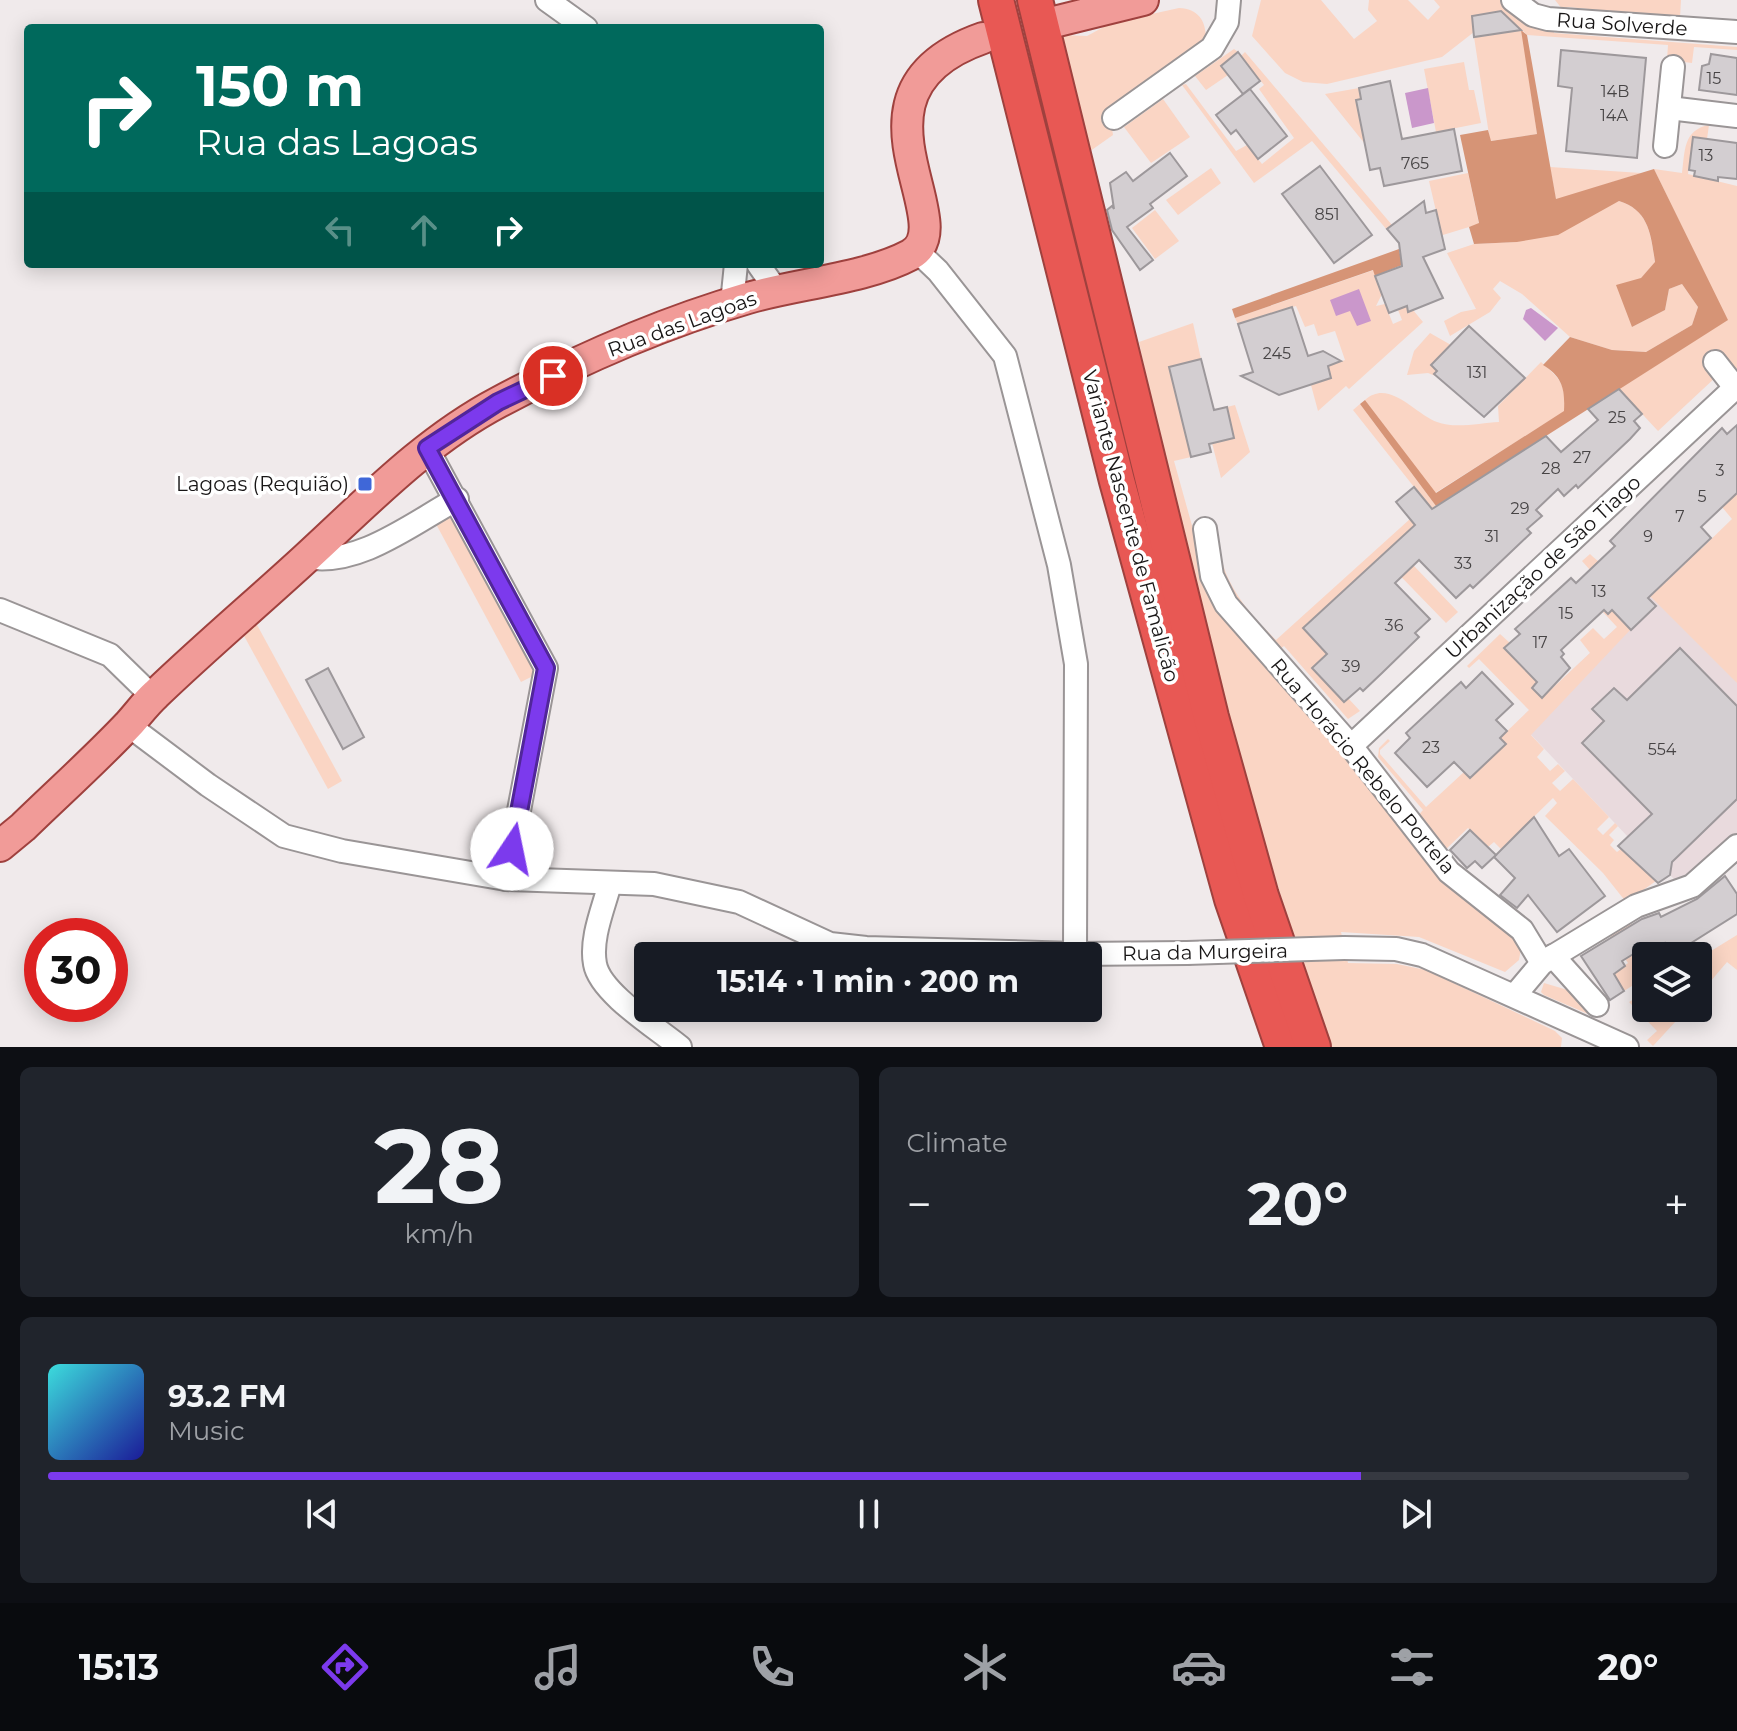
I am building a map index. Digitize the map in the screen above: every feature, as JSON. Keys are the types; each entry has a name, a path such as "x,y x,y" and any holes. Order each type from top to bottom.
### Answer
{"highway":[{"name":"Variante Nascente de Famalicão","path":"996,0 1117,481 1232,899 1283,1047"},
{"name":"Variante Nascente de Famalicão","path":"1046,10 1211,717 1261,896 1313,1047"}],"main road":[{"path":"1046,10 1143,0"},
{"path":"920,244 924,206 906,131 907,109 930,67 961,45 983,38"},
{"name":"Rua das Lagoas","path":"0,846 128,725 153,697 427,448 498,402 620,345 732,303 893,262 920,244"}],"street":[{"path":"547,0 580,24"},
{"path":"1114,118 1212,48 1227,22 1229,0"},
{"name":"Rua Solverde","path":"1513,0 1533,15 1548,19 1737,32"},
{"path":"1665,146 1673,67"},
{"path":"1669,108 1737,116"},
{"path":"920,244 1005,356 1059,565 1076,664 1075,942"},
{"path":"732,303 736,268"},
{"path":"761,268 777,291"},
{"name":"Urbanização de São Tiago","path":"1351,746 1736,388 1715,362"},
{"path":"427,448 546,668 506,879"},
{"path":"307,557 323,560 345,557 457,499"},
{"name":"Rua Horácio Rebelo Portela","path":"1205,529 1212,576 1226,604 1351,746 1449,872 1522,930 1548,960 1597,1005"},
{"path":"0,610 110,655 153,697"},
{"name":"Rua da Murgeira","path":"128,725 208,785 284,836 404,863 506,879 654,884 739,902 826,942"},
{"path":"1627,1047 1515,995 1548,960 1636,906 1692,886 1737,846"},
{"path":"610,883 595,941 595,965 603,981 680,1047"},
{"name":"Rua da Murgeira","path":"1102,954 1396,949 1422,955 1515,995"}],"shaded area":[{"path":"1261,0 1321,0 1354,39 1377,21 1368,10 1369,0 1408,0 1428,20 1440,7 1434,0 1503,0 1554,25 1554,33 1737,47 1737,50 1694,47 1692,63 1667,60 1668,45 1527,35 1522,30 1537,134 1490,141 1474,37 1520,29 1501,11 1472,16 1474,32 1442,57 1327,84 1303,82 1285,73 1252,36"},
{"path":"1555,0 1681,0 1680,18 1568,7 1563,10"},
{"path":"1179,8 1200,17 1206,39 1109,109 1113,135 1086,154 1061,35 1087,36 1111,23"},
{"path":"1521,30 1527,35 1556,199 1654,169 1728,320 1436,506 1360,404 1365,400 1436,493 1564,411 1561,385 1555,374 1543,365 1570,337 1612,350 1646,352 1692,325 1698,307 1682,284 1669,289 1665,310 1632,327 1616,285 1641,278 1655,262 1650,233 1643,217 1619,201 1558,235 1517,242 1474,244 1469,227 1479,223 1460,135 1488,130 1491,141 1537,134"},
{"path":"1234,49 1238,52 1221,66 1228,75 1206,90 1195,76"},
{"path":"1245,52 1392,225 1387,230 1312,141 1254,183 1182,85 1186,84 1236,151 1247,145 1262,164 1294,138 1259,89 1264,85 1241,56"},
{"path":"1464,62 1469,90 1474,90 1481,123 1436,132 1424,69"},
{"path":"1359,88 1361,99 1356,101 1365,144 1325,94"},
{"path":"1428,88 1434,123 1412,128 1405,93"},
{"path":"1163,99 1190,137 1151,163 1124,127"},
{"path":"1709,125 1707,139 1693,137 1688,174 1737,186 1737,368 1717,376 1658,431 1619,389 1727,320 1654,169 1682,173 1690,137"},
{"path":"1550,167 1641,173 1556,200"},
{"path":"1211,168 1221,183 1178,215 1166,200"},
{"path":"1468,173 1479,224 1433,238 1439,224 1429,181"},
{"path":"1619,201 1643,217 1650,233 1655,263 1641,278 1632,327 1665,310 1669,289 1682,284 1698,307 1692,325 1646,352 1612,350 1570,337 1522,294 1500,281 1493,289 1501,298 1490,312 1450,336 1444,321 1461,312 1476,309 1447,253 1474,244 1517,242"},
{"path":"1155,210 1179,241 1155,259 1132,228"},
{"path":"1399,249 1402,265 1375,276 1373,270 1235,318 1232,309"},
{"path":"1402,265 1408,311 1413,310 1423,322 1349,389 1346,386 1318,411 1311,385 1331,378 1328,366 1345,360 1335,331 1318,336 1314,324 1305,327 1296,306 1238,324 1235,318 1374,270 1382,294 1376,306 1385,304 1393,324 1402,320 1391,292 1397,290 1390,270"},
{"path":"1359,289 1371,321 1357,326 1350,311 1336,316 1330,300"},
{"path":"1531,308 1558,328 1545,341 1523,319 1526,310"},
{"path":"1193,323 1201,359 1169,367 1191,457 1174,461 1210,590 1515,935 1521,948 1519,960 1505,972 1419,937 1341,932 1348,963 1397,964 1426,970 1555,1031 1562,1038 1561,1047 1332,1047 1251,795 1206,623 1139,342"},
{"path":"1430,333 1451,345 1435,374 1438,377 1428,373 1407,375 1414,351"},
{"path":"1541,362 1560,383 1565,411 1435,493 1365,400 1374,394 1393,395 1444,424 1499,422 1498,406"},
{"path":"1360,404 1436,506 1394,545 1458,612 1446,623 1381,556 1368,585 1359,576 1303,628 1327,654 1312,669 1344,701 1348,698 1360,711 1348,719 1284,646 1275,653 1223,587 1213,538 1233,588 1276,640 1410,519 1414,487 1353,410"},
{"path":"1235,405 1250,452 1221,478 1212,443 1234,437 1227,407"},
{"path":"1737,492 1737,683 1650,596 1624,621 1631,629 1531,735 1544,749 1537,757 1550,771 1558,764 1565,771 1552,783 1560,791 1573,779 1609,817 1597,829 1603,835 1615,823 1618,826 1609,835 1614,840 1610,845 1617,852 1621,849 1656,881 1626,902 1603,873 1545,816 1557,803 1553,798 1501,849 1494,842 1488,847 1468,828 1442,853 1416,818 1423,810 1378,757 1379,748 1388,739 1390,741 1380,750 1380,754 1426,807 1464,772 1471,778 1506,744 1500,738 1529,710 1479,659 1469,668 1467,666 1500,634 1510,643 1505,649 1537,682 1532,688 1542,698 1590,653 1580,640 1593,628 1604,639 1617,627 1602,611 1608,613 1592,568 1590,570 1582,561 1590,554 1651,596 1686,563 1672,547 1686,534 1701,549 1732,519 1722,507"},
{"path":"455,514 541,672 521,682 436,524"},
{"path":"1660,587 1737,667 1737,837 1679,884 1670,875 1666,877 1518,721"},
{"path":"256,623 342,781 328,789 243,634"},
{"path":"1627,919 1631,925 1634,923 1647,942 1632,942 1632,986 1624,991 1609,977 1628,963 1610,936 1607,938 1604,934"},
{"path":"1737,935 1737,970 1727,962 1712,980 1712,950"},
{"path":"1544,983 1571,991 1589,1011 1588,1014 1544,995 1541,992"},
{"path":"1648,1022 1675,1022 1653,1046 1647,1040 1657,1031"}],"building":[{"path":"1501,11 1521,30 1474,37 1472,16"},
{"path":"1561,50 1646,58 1637,158 1566,151 1572,88 1558,86"},
{"path":"1238,52 1260,81 1243,94 1221,66"},
{"path":"1711,54 1737,58 1737,95 1699,90 1702,66 1709,64"},
{"path":"1390,81 1402,139 1454,129 1462,171 1384,186 1380,168 1370,170 1356,100 1361,99 1359,88"},
{"path":"1250,89 1287,136 1258,159 1236,130 1231,134 1216,115"},
{"path":"1693,137 1737,143 1737,179 1718,177 1718,181 1694,176 1695,171 1689,170"},
{"path":"1170,153 1187,176 1150,204 1153,208 1127,227 1153,260 1140,270 1112,230 1107,210 1112,206 1114,209 1110,183 1126,172 1133,181"},
{"path":"1320,166 1372,235 1334,263 1282,194"},
{"path":"1424,201 1426,213 1436,210 1445,249 1423,257 1443,298 1408,312 1407,306 1389,313 1375,276 1402,266 1399,243 1387,229"},
{"path":"1292,307 1308,356 1323,351 1341,361 1328,366 1331,378 1279,395 1241,376 1253,372 1238,324"},
{"path":"1469,326 1525,378 1484,417 1434,374 1437,371 1431,365"},
{"path":"1201,359 1214,410 1227,407 1234,438 1209,444 1211,452 1191,457 1169,367"},
{"path":"1619,389 1642,414 1634,421 1640,428 1578,488 1576,485 1564,496 1558,489 1536,510 1542,516 1527,529 1531,533 1473,588 1470,585 1456,598 1419,560 1395,583 1430,619 1415,633 1419,637 1382,673 1363,691 1360,688 1344,702 1312,668 1327,654 1303,628 1415,525 1396,502 1414,487 1432,509 1546,436 1561,452 1598,420 1588,409"},
{"path":"1737,425 1737,493 1701,527 1711,538 1648,598 1656,606 1631,630 1612,610 1608,614 1604,610 1561,650 1564,654 1561,657 1570,668 1542,698 1532,688 1537,682 1504,648 1520,634 1515,629 1571,578 1576,583 1615,546 1610,541 1722,428 1727,434"},
{"path":"1680,648 1737,706 1737,799 1672,862 1670,875 1658,883 1618,846 1652,814 1582,743 1604,721 1592,709 1614,688 1627,700"},
{"path":"328,668 364,737 343,749 306,680"},
{"path":"1482,672 1513,704 1496,720 1507,731 1500,738 1506,744 1470,778 1454,762 1427,787 1395,753 1410,738 1406,733 1450,692 1461,682 1466,688"},
{"path":"1534,817 1559,856 1569,849 1605,896 1557,932 1528,895 1517,908 1500,895 1515,878 1494,857"},
{"path":"1470,830 1496,855 1482,868 1475,861 1467,868 1450,850"},
{"path":"1725,876 1737,894 1737,914 1693,942 1632,942 1632,955 1622,961 1625,966 1614,974 1624,991 1610,1000 1581,956 1642,919 1659,913 1661,917 1697,899"}],"place":[{"name":"Lagoas (Requião)","path":"365,484"}],"route":[{"path":"512,849 546,668 427,448 498,402 553,376"}]}
